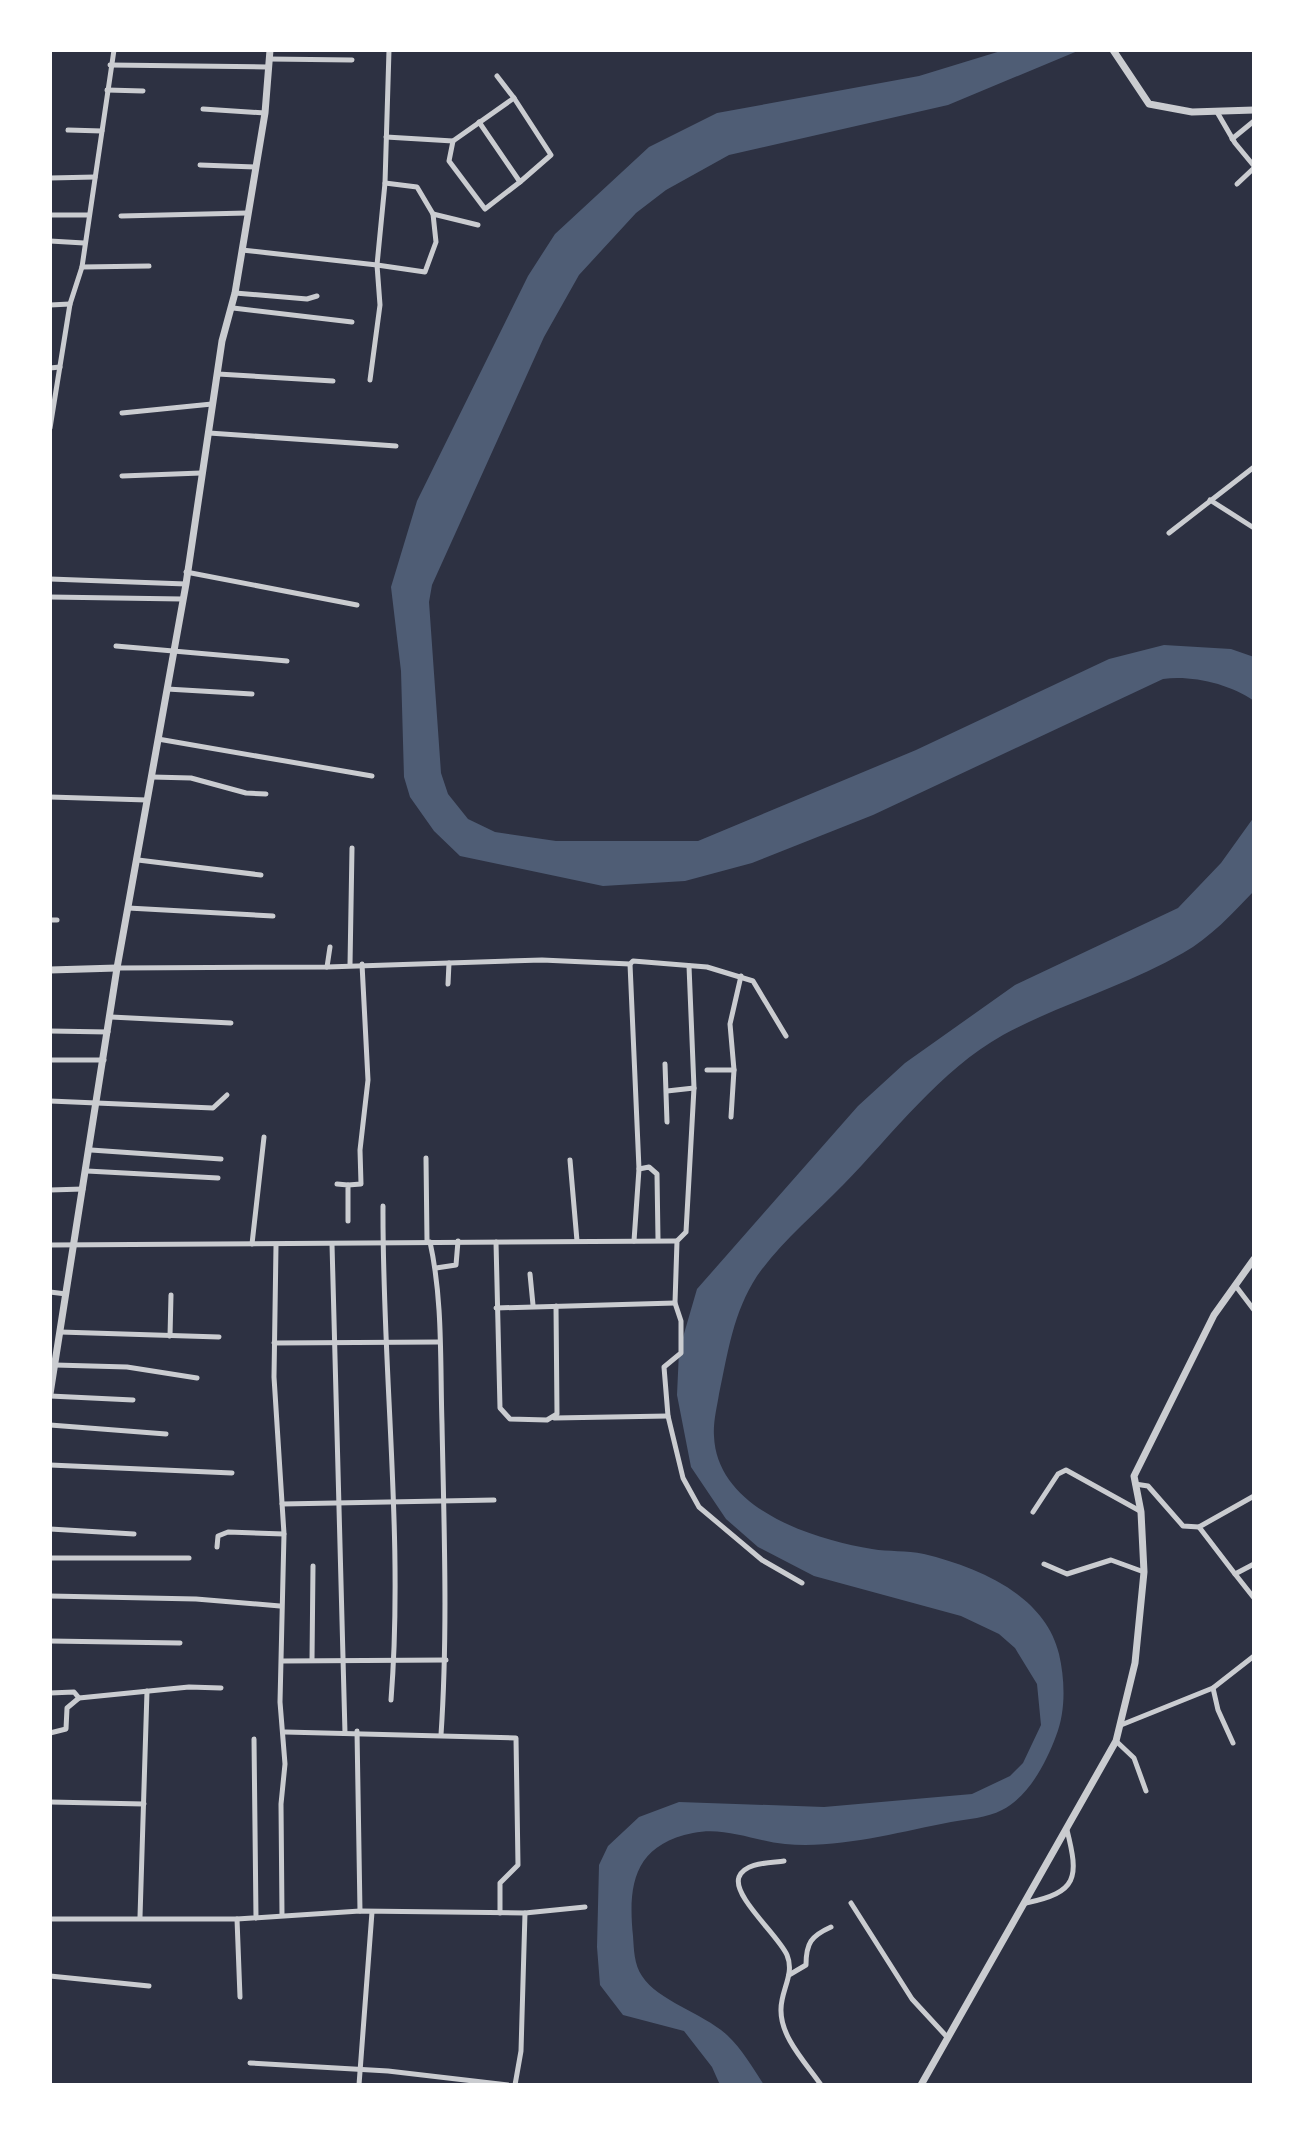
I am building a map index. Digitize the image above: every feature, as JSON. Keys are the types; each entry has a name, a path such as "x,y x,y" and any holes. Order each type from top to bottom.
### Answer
{"street":[{"path":"50,428 70,304 82,267 114,50"},
{"path":"133,1400 50,1395 53,1362 91,1150 117,968 138,860 171,653 186,584 185,571 222,341 233,308 265,113 270,50"},
{"path":"370,380 380,305 377,265 385,183 389,50"},
{"path":"1113,50 1149,104 1192,112 1254,110"},
{"path":"110,65 352,60"},
{"path":"453,141 449,161 485,209 551,155 497,76"},
{"path":"107,90 143,91"},
{"path":"386,137 453,141 514,98"},
{"path":"203,109 265,113"},
{"path":"1217,112 1232,139 1254,167 1237,184"},
{"path":"1232,139 1254,121"},
{"path":"479,122 520,182"},
{"path":"68,130 102,131"},
{"path":"200,165 255,167"},
{"path":"50,178 95,177"},
{"path":"241,250 425,272 436,242 433,214 417,187 385,183"},
{"path":"121,216 247,213"},
{"path":"433,214 478,225"},
{"path":"50,215 88,215"},
{"path":"50,241 84,243"},
{"path":"82,267 149,266"},
{"path":"235,293 307,299 317,296"},
{"path":"50,305 70,304"},
{"path":"233,308 352,322"},
{"path":"50,368 60,367"},
{"path":"218,374 333,381"},
{"path":"122,413 212,404"},
{"path":"208,433 396,446"},
{"path":"1169,533 1254,467"},
{"path":"122,476 201,473"},
{"path":"1210,500 1254,528"},
{"path":"185,571 357,605"},
{"path":"50,579 186,584"},
{"path":"50,597 182,599"},
{"path":"116,646 287,661"},
{"path":"166,689 252,694"},
{"path":"158,739 372,776"},
{"path":"151,777 191,778 266,794"},
{"path":"50,797 147,800"},
{"path":"350,965 352,848"},
{"path":"138,860 261,875"},
{"path":"128,908 273,916"},
{"path":"327,967 330,947"},
{"path":"50,970 327,967 542,960 630,964 633,961 707,967 741,976 760,989 786,1036"},
{"path":"448,984 449,963"},
{"path":"337,1184 361,1184 363,1179 360,1150 368,1080 362,964"},
{"path":"630,964 639,1169 634,1241"},
{"path":"689,966 694,1088 686,1232 677,1241 675,1303 683,1341 681,1353 664,1367 668,1416 683,1478 699,1507 762,1560 802,1583"},
{"path":"731,1117 734,1070 730,1024 741,976"},
{"path":"111,1017 231,1023"},
{"path":"50,1031 109,1032"},
{"path":"50,1060 105,1060"},
{"path":"665,1064 667,1122"},
{"path":"707,1070 734,1070"},
{"path":"667,1091 694,1088"},
{"path":"50,1101 213,1108 227,1095"},
{"path":"252,1244 264,1137"},
{"path":"91,1150 221,1159"},
{"path":"426,1158 428,1242 436,1268 444,1500 446,1660 441,1735"},
{"path":"570,1160 577,1241"},
{"path":"639,1169 649,1167 657,1174 658,1239"},
{"path":"87,1171 218,1178"},
{"path":"348,1185 348,1221"},
{"path":"50,1190 84,1189"},
{"path":"383,1206 385,1344 393,1503 394,1660 391,1700"},
{"path":"50,1245 276,1246 458,1241 677,1241"},
{"path":"436,1268 456,1265 458,1241"},
{"path":"496,1241 502,1413 510,1419 668,1416"},
{"path":"332,1244 345,1733"},
{"path":"276,1246 274,1343 278,1474 284,1534 280,1606 283,1661 280,1702 285,1732 281,1804 282,1915"},
{"path":"921,2085 1116,1741 1133,1672 1144,1572 1141,1512 1134,1476 1183,1376 1234,1284 1254,1259"},
{"path":"530,1274 533,1305"},
{"path":"1234,1284 1254,1310"},
{"path":"50,1292 66,1294"},
{"path":"170,1336 171,1295"},
{"path":"496,1308 675,1303"},
{"path":"553,1418 559,1409 556,1306"},
{"path":"59,1332 219,1337"},
{"path":"274,1343 439,1342"},
{"path":"53,1362 127,1367 197,1378"},
{"path":"50,1425 166,1434"},
{"path":"50,1465 232,1473"},
{"path":"1033,1512 1058,1474 1066,1470 1141,1512"},
{"path":"1134,1484 1148,1486 1183,1526 1199,1527 1254,1496"},
{"path":"282,1504 494,1500"},
{"path":"1199,1527 1254,1598"},
{"path":"50,1529 134,1534"},
{"path":"217,1547 218,1536 228,1532 284,1534"},
{"path":"50,1558 189,1558"},
{"path":"1044,1564 1067,1574 1111,1560 1144,1572"},
{"path":"1235,1574 1254,1564"},
{"path":"312,1660 313,1566"},
{"path":"50,1596 196,1599 280,1606"},
{"path":"50,1641 180,1643"},
{"path":"1120,1725 1213,1688 1254,1656"},
{"path":"283,1661 446,1660"},
{"path":"50,1733 66,1729 67,1708 79,1698 221,1688"},
{"path":"1213,1688 1218,1710 1233,1743"},
{"path":"140,1917 147,1691"},
{"path":"50,1693 74,1692 79,1698"},
{"path":"285,1732 357,1731 516,1738 518,1865 500,1883 500,1914"},
{"path":"357,1731 360,1911"},
{"path":"254,1739 256,1918"},
{"path":"1116,1741 1134,1758 1146,1791"},
{"path":"50,1802 144,1804"},
{"path":"1026,1903 1060,1894 1069,1887 1074,1869 1067,1830"},
{"path":"784,1861 752,1866 742,1873 738,1885 742,1898 778,1939 787,1956 789,1975 781,2007 784,2028 821,2085"},
{"path":"851,1903 912,1999 949,2038"},
{"path":"50,1919 237,1919 360,1911 500,1914 585,1907"},
{"path":"359,2085 372,1912"},
{"path":"515,2085 521,2051 525,1913"},
{"path":"237,1919 240,1997"},
{"path":"789,1975 805,1967 810,1940 831,1927"},
{"path":"50,1976 149,1986"},
{"path":"250,2063 361,2069 508,2085"}],"water":[{"path":"1004,50 1080,50 948,105 729,155 666,190 636,213 579,275 544,337 432,585 429,602 441,773 448,794 468,819 495,832 556,841 698,841 916,750 1109,659 1164,645 1231,649 1254,657 1254,701 1210,682 1186,678 1163,679 873,815 752,863 685,881 603,886 460,856 434,831 410,797 404,777 401,671 391,587 417,501 528,276 555,234 649,147 717,113 919,76"},
{"path":"1254,817 1254,891 1221,925 1203,940 1161,965 1025,1024 980,1049 958,1066 776,1252 757,1276 742,1304 729,1348 714,1425 719,1461 732,1483 749,1501 796,1528 848,1544 945,1560 1006,1587 1040,1615 1051,1633 1059,1654 1064,1695 1059,1726 1042,1768 1012,1804 996,1813 869,1839 826,1844 785,1844 705,1831 673,1839 646,1858 634,1885 632,1900 634,1952 639,1971 659,1993 727,2035 764,2085 720,2085 712,2067 684,2031 623,2015 600,1985 597,1947 599,1865 608,1846 639,1817 679,1802 824,1807 972,1794 1010,1776 1023,1763 1041,1725 1037,1684 1015,1648 999,1634 961,1616 814,1576 758,1547 726,1519 691,1467 677,1395 679,1351 697,1289 858,1106 905,1063 1015,985 1178,908 1221,863"}]}
